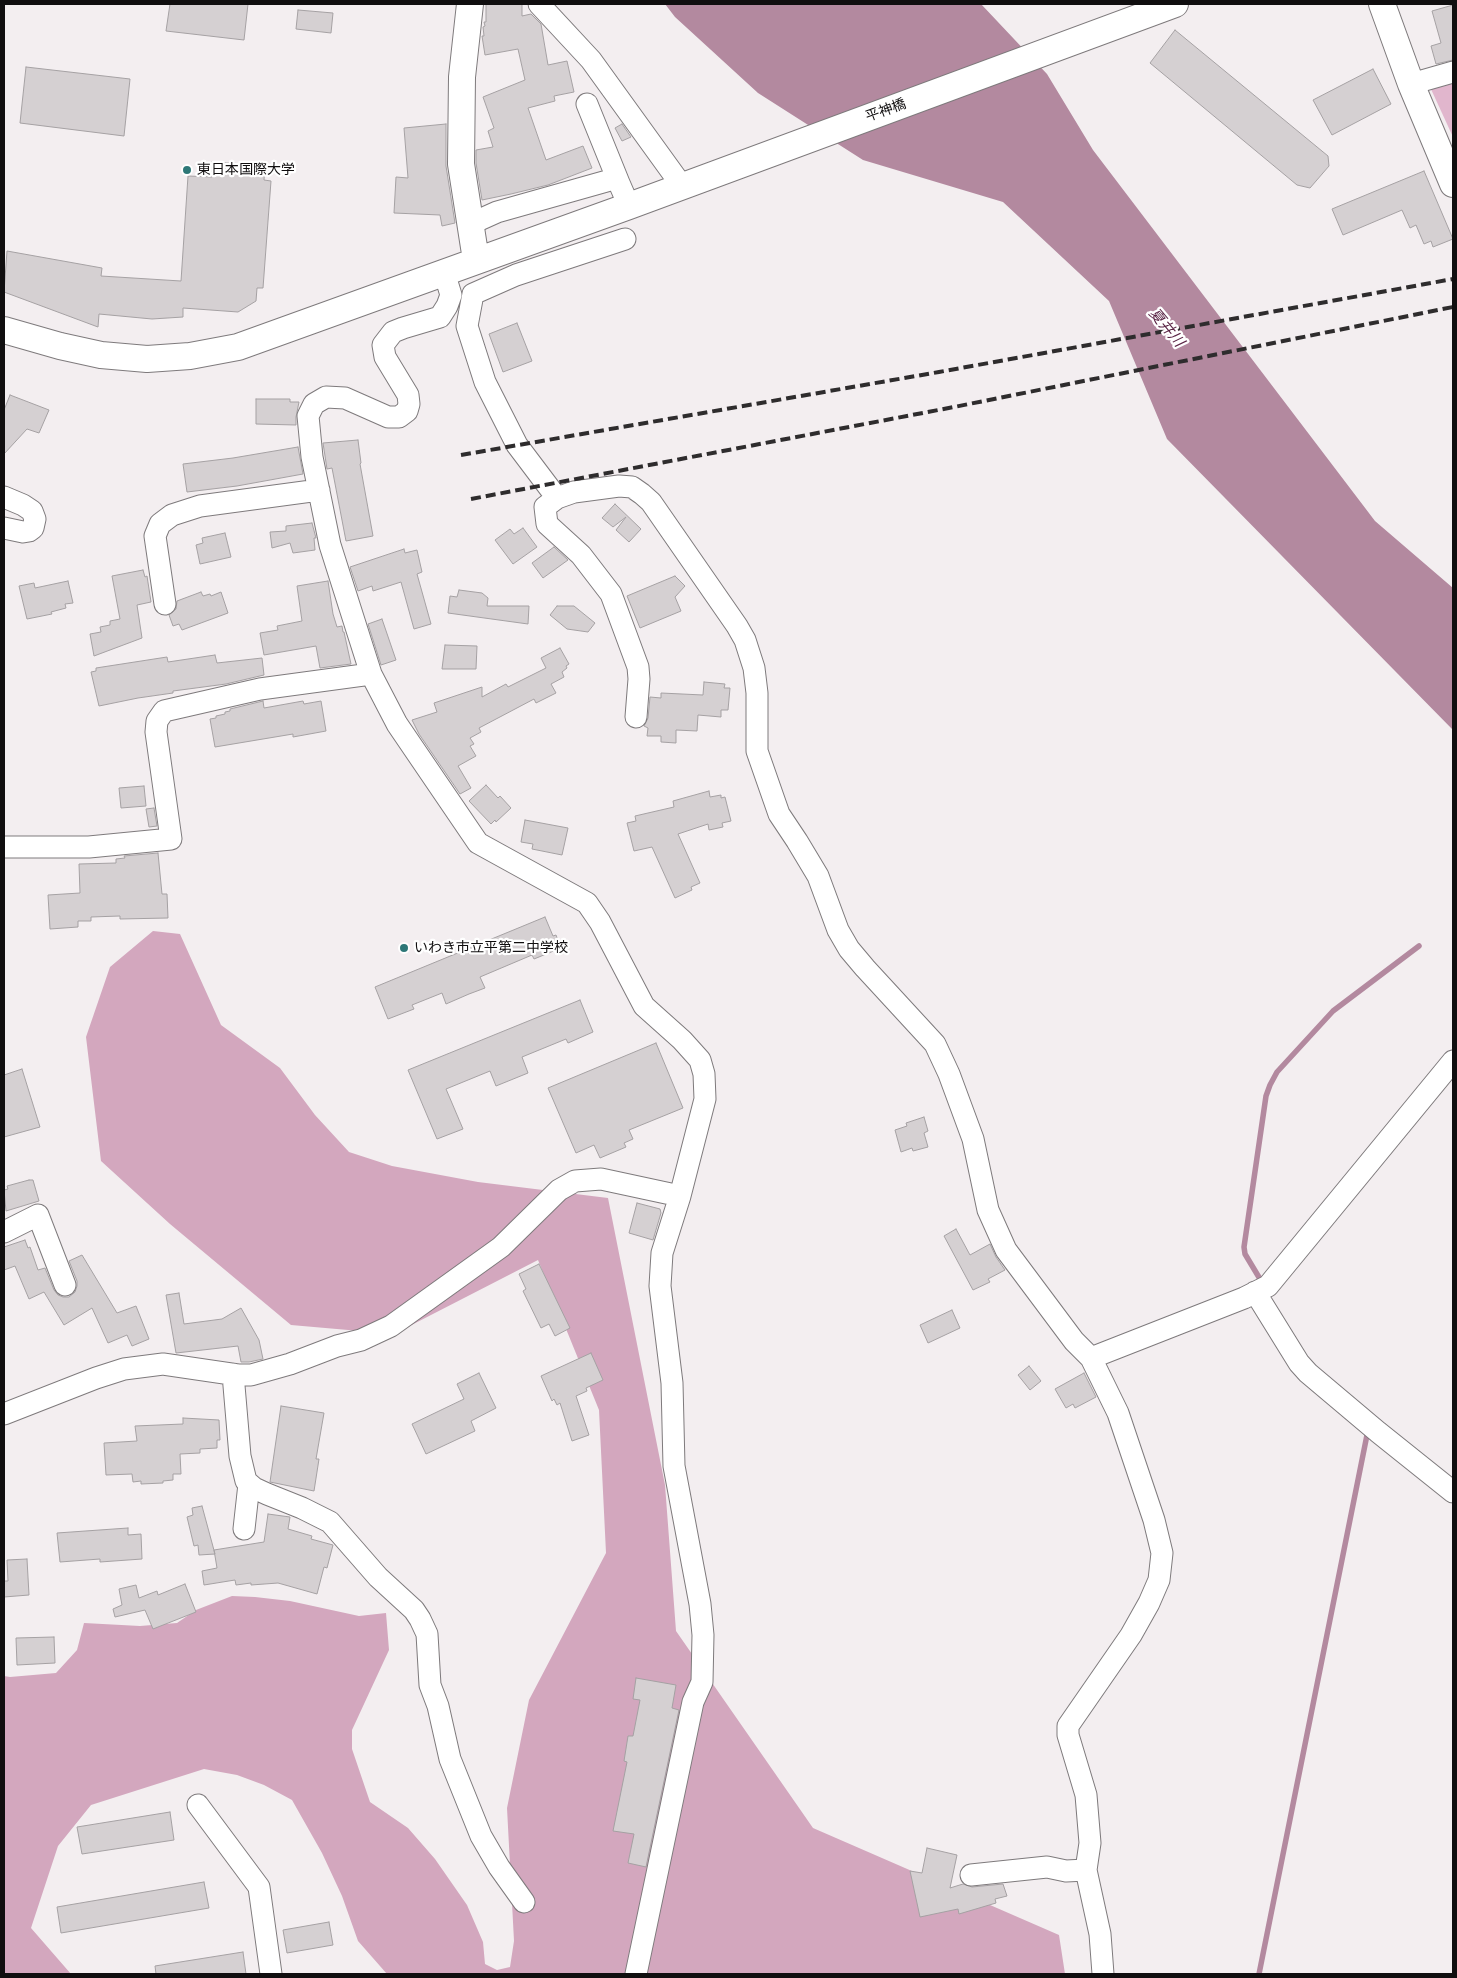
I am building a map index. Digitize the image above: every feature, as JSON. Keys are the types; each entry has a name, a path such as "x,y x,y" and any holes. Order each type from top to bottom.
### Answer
{"street":[{"path":"470,4 462,77 461,164 476,260"},
{"path":"539,4 592,60 688,184"},
{"name":"平神橋","path":"4,330 60,346 101,355 147,359 190,356 238,347 508,248 624,194 688,184 1175,4"},
{"path":"1382,4 1410,84 1453,184"},
{"path":"1410,84 1453,72"},
{"path":"587,104 624,194"},
{"path":"470,228 477,221 497,212 614,179 624,194"},
{"path":"557,498 517,445 485,382 467,326 473,294 516,275 625,239"},
{"path":"508,248 516,275"},
{"path":"444,272 451,295 440,318 393,332 383,345 385,357 408,395 409,404 407,411 399,416 388,417 344,398 326,397 314,404 308,416 312,456 330,546 371,674 397,724 478,842 588,903 644,1006 682,1040 700,1060 704,1074 705,1099 680,1196 662,1253 660,1286 672,1382 674,1466 700,1604 703,1635 702,1682 693,1702 636,1974"},
{"path":"636,717 638,667 611,594 581,555 547,524 545,507 557,498 574,492 618,486 632,488 642,494 651,502 737,626 745,640 754,668 757,693 757,752 779,814 818,876 838,930 850,949 935,1044 952,1082 973,1138 988,1210 1006,1250 1074,1341 1090,1358 1118,1413 1154,1520 1162,1554 1159,1580 1149,1604 1131,1635 1068,1726 1068,1735 1086,1795 1090,1843 1086,1870 1100,1934 1103,1974"},
{"path":"165,604 155,536 160,524 172,515 200,506 319,490"},
{"path":"4,497 32,511 35,519 33,528 29,531 23,532 4,528"},
{"path":"4,847 89,847 171,839 156,732 157,721 164,711 260,688 371,674"},
{"path":"1090,1358 1261,1289 1453,1061"},
{"path":"4,1414 124,1369 163,1364 251,1375 268,1372 361,1340 391,1326 501,1248 559,1190 575,1181 601,1179 680,1196"},
{"path":"4,1232 38,1216 65,1285"},
{"path":"1261,1289 1299,1363 1308,1373 1453,1492"},
{"path":"233,1374 240,1456 246,1481 267,1494 330,1522 378,1577 414,1610 420,1619 427,1634 430,1685 454,1767 481,1836 499,1867 524,1902"},
{"path":"244,1529 249,1484"},
{"path":"198,1805 259,1887 271,1974"},
{"path":"971,1874 1047,1867 1066,1871 1086,1870"}],"shaded area":[{"path":"1453,81 1453,137 1430,87"},
{"path":"153,931 180,934 221,1025 280,1068 315,1115 349,1152 392,1166 478,1182 608,1198 665,1485 676,1631 813,1828 1059,1935 1065,1974 387,1974 358,1941 342,1896 322,1853 292,1800 264,1785 237,1775 204,1769 91,1805 58,1846 31,1928 71,1974 4,1974 4,1676 56,1673 77,1650 84,1623 140,1626 177,1623 196,1610 232,1596 290,1601 359,1616 386,1613 389,1650 352,1730 352,1749 370,1802 408,1828 435,1859 467,1905 483,1942 485,1964 497,1970 510,1967 514,1941 507,1808 529,1700 606,1553 599,1410 538,1260 394,1334 291,1325 170,1224 101,1161 86,1037 110,967"}],"water":[{"name":"夏井川","path":"665,4 981,4 1047,74 1093,150 1375,521 1453,588 1453,730 1167,439 1109,301 1003,202 863,160 758,93 675,17"}],"building":[{"path":"170,4 248,4 244,40 166,31"},
{"path":"486,4 522,4 522,16 531,14 541,24 548,65 567,61 574,92 554,96 555,101 528,108 546,160 583,146 592,168 548,185 482,200 476,163 476,150 493,147 488,131 494,128 483,97 525,80 518,49 485,55 482,36 484,36 484,22 486,22"},
{"path":"1453,5 1453,60 1436,64 1431,46 1441,43 1432,11"},
{"path":"298,10 333,13 331,33 296,29"},
{"path":"1175,30 1328,156 1329,166 1310,188 1297,185 1150,63"},
{"path":"26,67 130,79 124,136 20,123"},
{"path":"1373,69 1391,104 1332,135 1313,100"},
{"path":"446,124 446,166 455,223 442,226 440,215 394,213 396,177 408,178 404,128"},
{"path":"622,124 631,137 622,141 615,128"},
{"path":"212,162 265,165 264,180 271,181 263,288 257,288 256,301 238,312 183,308 183,317 152,319 99,314 98,327 4,292 7,251 102,268 101,276 181,281 188,176 212,177"},
{"path":"1424,171 1453,239 1433,247 1431,241 1424,244 1416,225 1410,228 1402,210 1343,235 1332,209"},
{"path":"517,323 532,361 503,372 489,334"},
{"path":"10,395 49,410 39,433 27,429 4,454 4,410"},
{"path":"256,399 290,399 290,402 299,402 296,425 256,424"},
{"path":"358,440 360,464 373,536 346,541 332,468 327,469 323,443"},
{"path":"298,447 303,474 237,486 187,492 183,464"},
{"path":"615,504 641,529 629,542 616,530 626,517 613,527 602,518"},
{"path":"312,523 316,538 314,538 315,550 293,553 290,543 272,548 270,532 286,531 286,526"},
{"path":"523,528 537,547 513,564 495,540 510,529 514,534"},
{"path":"225,533 231,557 200,564 196,545 203,543 202,538"},
{"path":"554,547 568,560 543,578 532,563"},
{"path":"404,549 405,553 417,550 422,572 417,574 431,624 414,629 401,582 373,591 372,586 358,591 350,567"},
{"path":"143,570 145,577 147,576 151,602 137,605 142,638 94,656 90,634 101,632 100,627 110,625 110,621 120,619 112,576"},
{"path":"675,576 685,586 675,597 681,611 640,628 627,596"},
{"path":"68,581 73,603 65,604 66,608 51,612 52,614 27,619 19,586 34,583 35,588"},
{"path":"328,581 333,614 337,627 342,626 351,664 320,668 316,646 264,655 260,633 278,630 277,626 302,621 297,586"},
{"path":"459,590 482,593 488,598 487,606 529,606 528,624 448,613 450,596 457,597"},
{"path":"201,592 203,596 210,594 211,596 221,592 228,613 182,630 179,624 173,626 169,615 176,609 177,601"},
{"path":"557,606 574,606 595,623 588,632 567,629 550,615"},
{"path":"382,619 396,660 381,665 368,624"},
{"path":"445,645 477,646 476,669 442,669"},
{"path":"560,648 569,664 562,672 564,677 551,684 556,693 536,703 534,699 479,728 481,732 470,738 474,744 470,746 476,756 458,766 471,788 460,794 419,734 412,720 437,712 434,703 482,687 482,697 506,684 508,687 546,668 541,658"},
{"path":"215,655 217,663 262,658 264,675 226,684 173,691 173,693 99,706 91,672 96,671 96,668 167,657 168,662"},
{"path":"704,682 725,684 724,688 730,688 728,710 721,710 721,717 698,715 697,731 676,730 676,743 661,742 661,736 647,736 648,728 644,726 648,718 650,697 661,698 661,693 703,695"},
{"path":"263,701 264,708 303,701 304,704 321,701 326,731 293,737 293,734 215,747 210,719 225,714 230,709"},
{"path":"486,785 511,808 496,822 495,820 491,824 469,801"},
{"path":"144,786 146,806 121,808 119,788"},
{"path":"709,791 710,797 721,795 721,798 725,797 731,821 722,823 723,827 709,830 708,824 678,834 700,883 691,887 692,890 675,898 652,847 634,851 627,823 636,821 635,816 674,807 673,801"},
{"path":"154,808 157,826 149,827 146,809"},
{"path":"525,820 568,828 562,855 532,849 533,844 521,842"},
{"path":"158,853 162,894 167,894 168,918 120,919 120,916 91,917 91,921 78,921 78,927 50,929 48,895 80,893 79,864 116,863 116,859 125,858 124,856"},
{"path":"545,917 553,936 556,935 561,948 534,959 532,955 480,977 485,988 446,1004 442,993 412,1005 414,1009 388,1019 375,987"},
{"path":"580,1000 593,1032 568,1043 566,1039 522,1057 528,1073 496,1086 490,1071 446,1089 463,1129 437,1139 408,1070"},
{"path":"656,1043 683,1108 629,1130 633,1139 624,1143 626,1147 600,1158 594,1145 576,1153 548,1088"},
{"path":"22,1069 40,1127 4,1137 4,1075"},
{"path":"924,1117 928,1131 924,1133 928,1147 913,1151 912,1148 901,1152 895,1130 907,1126 906,1123"},
{"path":"33,1180 39,1201 6,1211 4,1190 8,1189 7,1186"},
{"path":"637,1203 660,1209 661,1213 653,1240 629,1233"},
{"path":"956,1229 970,1255 990,1244 1005,1270 988,1279 990,1282 973,1290 944,1236"},
{"path":"25,1240 28,1248 30,1247 38,1270 45,1268 54,1290 63,1297 69,1297 75,1292 77,1286 77,1281 69,1261 82,1255 117,1313 136,1306 149,1339 132,1346 127,1335 108,1343 92,1308 64,1325 44,1292 29,1299 15,1266 4,1270 4,1247"},
{"path":"539,1264 570,1328 555,1336 549,1324 541,1328 523,1291 526,1289 519,1274"},
{"path":"179,1293 184,1324 222,1319 241,1308 259,1340 263,1359 241,1362 238,1346 176,1353 166,1295"},
{"path":"952,1310 960,1328 928,1343 920,1325"},
{"path":"591,1353 603,1380 586,1388 587,1391 576,1396 589,1435 572,1441 560,1403 557,1405 554,1399 552,1401 541,1376"},
{"path":"1029,1366 1041,1381 1030,1390 1018,1375"},
{"path":"479,1373 496,1408 471,1421 475,1431 426,1454 412,1424 464,1399 457,1384"},
{"path":"1084,1373 1096,1397 1075,1408 1073,1404 1066,1408 1055,1389"},
{"path":"281,1406 324,1413 316,1459 319,1459 314,1491 270,1482"},
{"path":"183,1418 219,1420 220,1440 217,1440 217,1448 200,1449 200,1453 180,1454 181,1474 173,1474 173,1480 163,1481 163,1483 141,1484 141,1481 133,1482 132,1474 106,1475 104,1443 137,1441 135,1426 183,1424"},
{"path":"202,1506 215,1554 199,1555 198,1545 194,1546 187,1517 193,1515 192,1508"},
{"path":"268,1514 290,1517 288,1529 312,1536 311,1539 333,1545 327,1568 324,1567 317,1594 278,1583 236,1585 235,1580 204,1585 202,1571 217,1568 214,1550 264,1542"},
{"path":"128,1528 128,1535 141,1534 142,1559 100,1562 100,1559 60,1562 57,1533"},
{"path":"27,1559 29,1595 4,1597 4,1581 8,1581 7,1560"},
{"path":"185,1584 196,1612 153,1629 145,1610 115,1617 113,1609 122,1605 119,1589 136,1585 139,1598 157,1591 158,1595"},
{"path":"54,1637 55,1663 17,1665 16,1638"},
{"path":"636,1678 676,1685 672,1708 679,1710 646,1867 628,1863 634,1834 613,1831 627,1762 624,1761 628,1736 633,1736 640,1700 633,1699"},
{"path":"170,1812 174,1840 82,1854 77,1827"},
{"path":"927,1848 957,1855 950,1888 963,1884 972,1887 1003,1884 1007,1896 995,1899 996,1903 959,1914 958,1909 920,1917 910,1871 922,1873"},
{"path":"204,1882 209,1908 61,1933 57,1907"},
{"path":"329,1922 333,1945 287,1953 283,1930"},
{"path":"243,1952 246,1974 156,1974 155,1966"}],"waterway":[{"path":"1263,1284 1245,1254 1244,1247 1266,1096 1270,1085 1277,1072 1333,1011 1419,946"},
{"path":"1259,1974 1368,1430"}],"railway":[{"path":"461,455 939,372 1453,279"},
{"path":"471,499 954,407 1453,307"}],"place":[{"name":"東日本国際大学","path":"187,170"},
{"name":"いわき市立平第二中学校","path":"404,948"}]}
